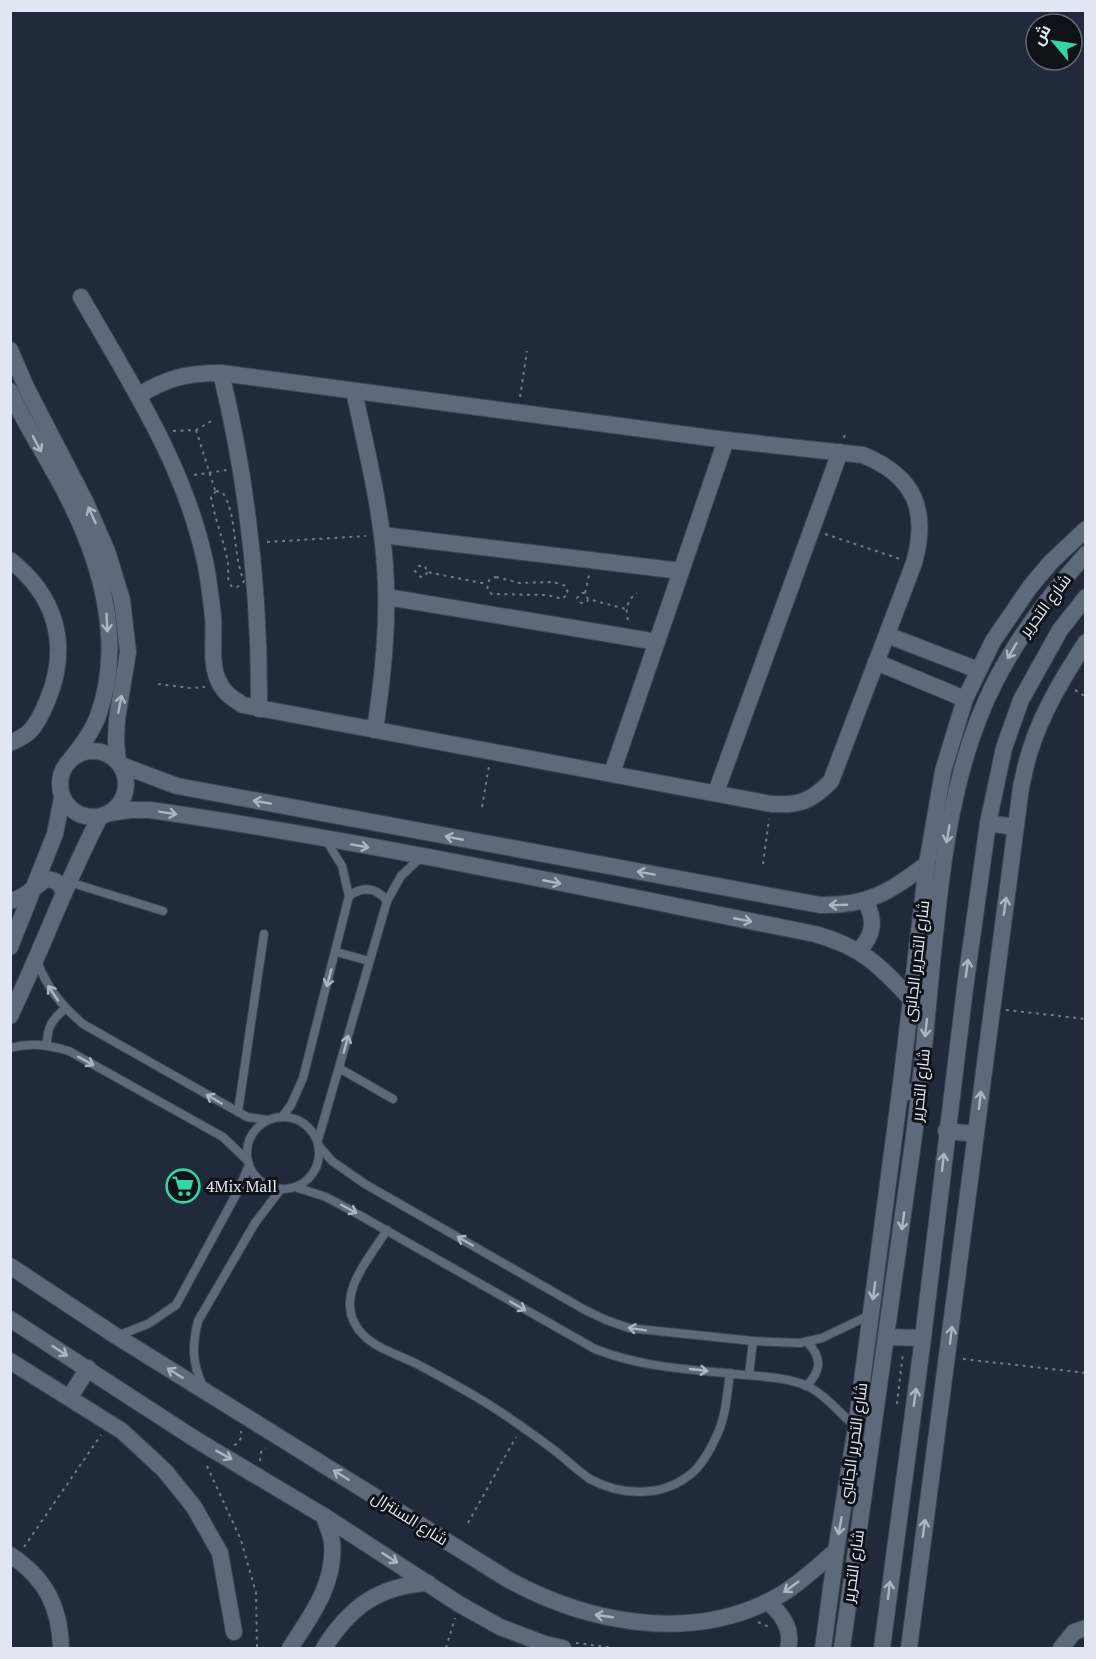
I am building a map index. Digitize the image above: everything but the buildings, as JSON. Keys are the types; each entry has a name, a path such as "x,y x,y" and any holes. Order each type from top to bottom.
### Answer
{"street":[{"path":"81,297 138,396 156,427 179,477 194,519 206,567 213,616 215,666 219,683 229,696 243,705 771,804 800,803 818,795 831,781 920,542 920,519 914,497 901,478 884,463 862,454 726,440 221,373 199,373 177,377 156,385 138,396"},
{"path":"10,350 27,389 86,503 107,551 122,600 128,652 117,719 116,741 119,764"},
{"path":"221,373 241,467 252,542 259,653 259,709"},
{"path":"10,391 69,499 90,546 106,607 110,656 104,696 97,718 86,740 62,770 59,784 62,798 55,834 11,944"},
{"path":"354,391 382,535 387,597 384,666 375,730"},
{"path":"612,773 726,440"},
{"path":"716,792 840,452"},
{"name":"شارع التحرير الجانبى","path":"823,1648 836,1551 858,1469 856,1427 870,1315 900,1092 927,864 946,797 949,747 965,699 999,632 1030,587 1051,562 1086,529"},
{"path":"382,535 681,571"},
{"name":"شارع التحرير","path":"842,1648 858,1469 886,1336 920,1092 946,797 995,682 1014,647 1062,582 1086,554"},
{"path":"10,560 27,573 45,596 56,623 60,652 56,681 45,708 30,731 10,743"},
{"path":"1062,582 1084,599"},
{"path":"387,597 657,642"},
{"name":"شارع التحرير","path":"882,1648 923,1338 946,1131 988,823 1004,748 1021,700 1060,630 1084,599"},
{"path":"887,635 978,670"},
{"path":"909,1648 1015,827 1026,769 1036,733 1060,682 1086,642"},
{"path":"876,662 965,699"},
{"path":"10,1016 37,961 66,888 105,815 118,806 124,796 125,775 110,755 90,750 71,759"},
{"path":"119,764 177,786 820,905 843,905 865,901 894,888 927,864"},
{"path":"62,798 71,810 85,817 130,810 150,810 422,857 815,934 838,940 859,950 884,970 911,999"},
{"path":"295,834 300,809"},
{"path":"988,823 1015,827"},
{"path":"10,901 17,900 32,891 46,879 55,880 66,888"},
{"path":"680,907 685,880"},
{"path":"859,950 871,933 873,921 871,910 865,901"},
{"path":"900,1092 920,1092"},
{"path":"946,1131 976,1134"},
{"name":"شارع السنترال","path":"10,1266 116,1336 509,1580 563,1606 592,1614 680,1624 710,1622 768,1602 790,1588 836,1551"},
{"path":"10,1319 195,1438 324,1516 459,1604 500,1627 544,1646 563,1648"},
{"path":"886,1336 923,1338"},
{"path":"10,1361 122,1431 165,1471 195,1507 220,1553 234,1632"},
{"path":"70,1397 87,1368"},
{"path":"290,1648 323,1596 331,1569 332,1541 324,1516"},
{"path":"13,1557 47,1590 55,1607 61,1648"},
{"path":"893,1558 920,1558"},
{"path":"324,1648 350,1612 370,1599 388,1589 428,1583"},
{"path":"768,1602 780,1613 788,1628 788,1648"},
{"path":"1061,1648 1074,1632 1086,1628"}],"lane":[{"path":"282,1117 291,1105 303,1078 349,896 342,866 326,840"},
{"path":"10,1048 26,1044 46,1044 69,1051 223,1137 249,1163 253,1173 265,1185 281,1190 295,1187 310,1178 315,1171 320,1154 318,1143 387,901 401,876 422,857"},
{"path":"66,888 164,911"},
{"path":"349,896 365,889 374,890 387,901"},
{"path":"237,1112 264,934"},
{"path":"336,952 369,961"},
{"path":"37,961 48,986 65,1009 83,1024 247,1117 267,1120 282,1117 300,1120 308,1125 332,1161 365,1184 606,1320 641,1329 753,1341 807,1342 836,1333 870,1315"},
{"path":"46,1044 51,1024 65,1009"},
{"path":"339,1068 393,1099"},
{"path":"116,1336 148,1324 176,1305 238,1191 249,1163 249,1142 259,1126 267,1120"},
{"path":"295,1187 326,1197 595,1349 619,1359 644,1365 749,1375 806,1386 822,1396 856,1427"},
{"path":"205,1392 197,1375 193,1358 193,1339 198,1322 255,1223 281,1190"},
{"path":"387,1230 355,1280 350,1294 350,1310 355,1324 364,1336 377,1345 451,1382 522,1426 587,1478 607,1488 629,1492 652,1491 673,1485 693,1473 707,1455 718,1434 725,1412 730,1373"},
{"path":"749,1375 753,1341"},
{"path":"806,1386 818,1369 818,1359 814,1349 807,1342"}],"path":[{"path":"518,412 527,351"},
{"path":"156,427 177,432 196,430 213,421 229,405"},
{"path":"196,430 216,491"},
{"path":"179,477 241,467"},
{"path":"216,491 223,493 230,513 238,564 244,581 241,586 232,586 229,582 229,566 211,498 216,491"},
{"path":"812,529 914,563"},
{"path":"252,542 382,535"},
{"path":"592,561 585,593 588,598 626,609"},
{"path":"427,572 487,584"},
{"path":"496,577 520,583 553,582 566,586 568,594 562,600 547,596 495,594 488,591 487,584 490,579 496,577"},
{"path":"578,598 585,593"},
{"path":"628,620 626,609 636,593"},
{"path":"568,594 578,598 581,603 588,598"},
{"path":"158,684 190,688 219,683"},
{"path":"482,807 492,751"},
{"path":"763,864 771,804"},
{"path":"991,1008 1086,1019"},
{"path":"896,1413 903,1354 900,1348"},
{"path":"948,1357 1086,1373"},
{"path":"13,1557 109,1423"},
{"path":"230,1446 237,1444 241,1438 241,1431 236,1425"},
{"path":"468,1523 522,1426"},
{"path":"195,1438 241,1540 256,1593 257,1648"},
{"path":"446,1648 459,1604"}],"place":[{"name":"4Mix Mall","path":"183,1186"}]}
